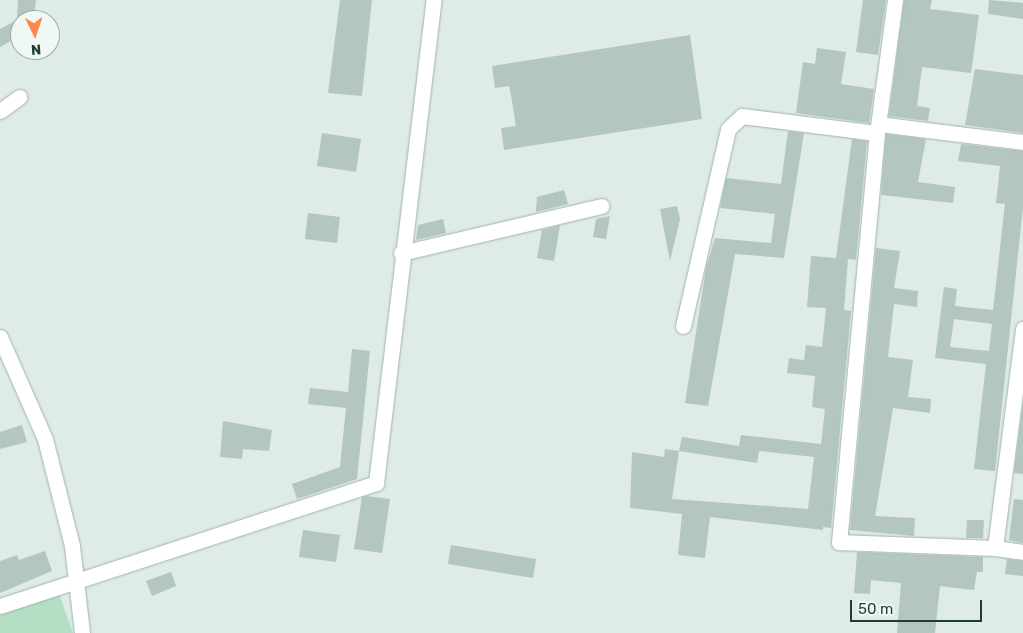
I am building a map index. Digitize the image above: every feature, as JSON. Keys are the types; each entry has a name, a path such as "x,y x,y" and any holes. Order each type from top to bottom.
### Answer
{"street":[{"path":"0,606 51,587 76,583 376,483 401,253 434,0"},
{"path":"895,0 878,128 839,542 995,548 1023,552"},
{"path":"0,112 19,97"},
{"path":"683,326 728,129 742,116 1023,142"},
{"path":"401,253 602,206"},
{"path":"995,548 1023,329"},
{"path":"0,337 45,439 72,546 82,633"}],"green space":[{"path":"58,591 73,633 0,633 0,612"}],"building":[{"path":"18,0 36,0 35,10 18,10"},
{"path":"340,0 372,0 362,96 328,93"},
{"path":"863,0 886,0 878,55 856,52"},
{"path":"904,0 932,0 930,9 979,15 971,73 922,67 917,106 930,108 928,121 889,116"},
{"path":"989,0 1023,3 1023,19 988,14"},
{"path":"10,24 10,42 0,47 0,29"},
{"path":"690,35 702,119 504,150 501,128 516,126 509,86 495,88 492,66"},
{"path":"817,48 846,52 841,84 874,89 869,123 796,113 803,62 815,64"},
{"path":"975,69 1023,75 1023,133 965,125"},
{"path":"788,131 804,133 784,258 735,254 708,406 685,403 706,268 715,238 771,243 775,214 720,208 726,178 781,184"},
{"path":"322,133 361,139 356,172 317,166"},
{"path":"886,134 926,139 918,182 955,187 953,203 881,195"},
{"path":"852,139 867,141 856,260 848,259 844,310 851,311 831,528 823,527 823,530 710,517 705,558 678,555 682,514 630,508 632,452 664,457 665,449 679,451 682,437 739,446 741,435 821,444 825,409 812,407 815,376 787,373 789,358 804,360 806,345 822,347 826,308 807,307 811,256 836,258","holes":["679,451 757,463 759,451 814,457 808,509 672,499"]},
{"path":"961,144 1023,151 1023,207 995,471 974,469 986,364 935,358 944,287 957,289 955,306 993,310 1005,204 996,203 1000,166 958,161","holes":["954,319 992,324 989,351 950,347"]},
{"path":"564,190 568,204 536,212 537,197"},
{"path":"677,206 680,219 670,261 660,209"},
{"path":"308,213 340,217 337,243 305,239"},
{"path":"610,216 606,239 593,237 596,219"},
{"path":"443,219 446,233 416,240 418,225"},
{"path":"560,225 554,261 537,258 542,230"},
{"path":"876,248 900,251 894,288 918,291 917,307 894,304 888,357 913,360 908,397 931,399 930,413 893,408 875,516 915,518 914,536 850,530"},
{"path":"352,349 370,351 357,479 297,499 292,484 340,467 346,408 308,404 310,388 348,392"},
{"path":"1023,403 1023,474 1014,473"},
{"path":"223,421 272,430 269,451 243,449 242,459 220,457"},
{"path":"22,425 27,442 0,449 0,432"},
{"path":"362,497 390,499 382,553 354,549"},
{"path":"1014,499 1023,500 1023,543 1009,540"},
{"path":"967,520 984,520 983,538 966,538"},
{"path":"303,530 340,535 336,562 299,557"},
{"path":"451,545 536,559 533,578 448,564"},
{"path":"45,551 52,571 0,593 0,561 17,555 19,560"},
{"path":"857,552 983,557 983,572 977,572 974,590 940,586 935,633 897,633 901,583 871,580 870,594 854,593"},
{"path":"1007,559 1023,561 1023,576 1005,574"},
{"path":"171,572 176,586 152,596 146,581"}]}
